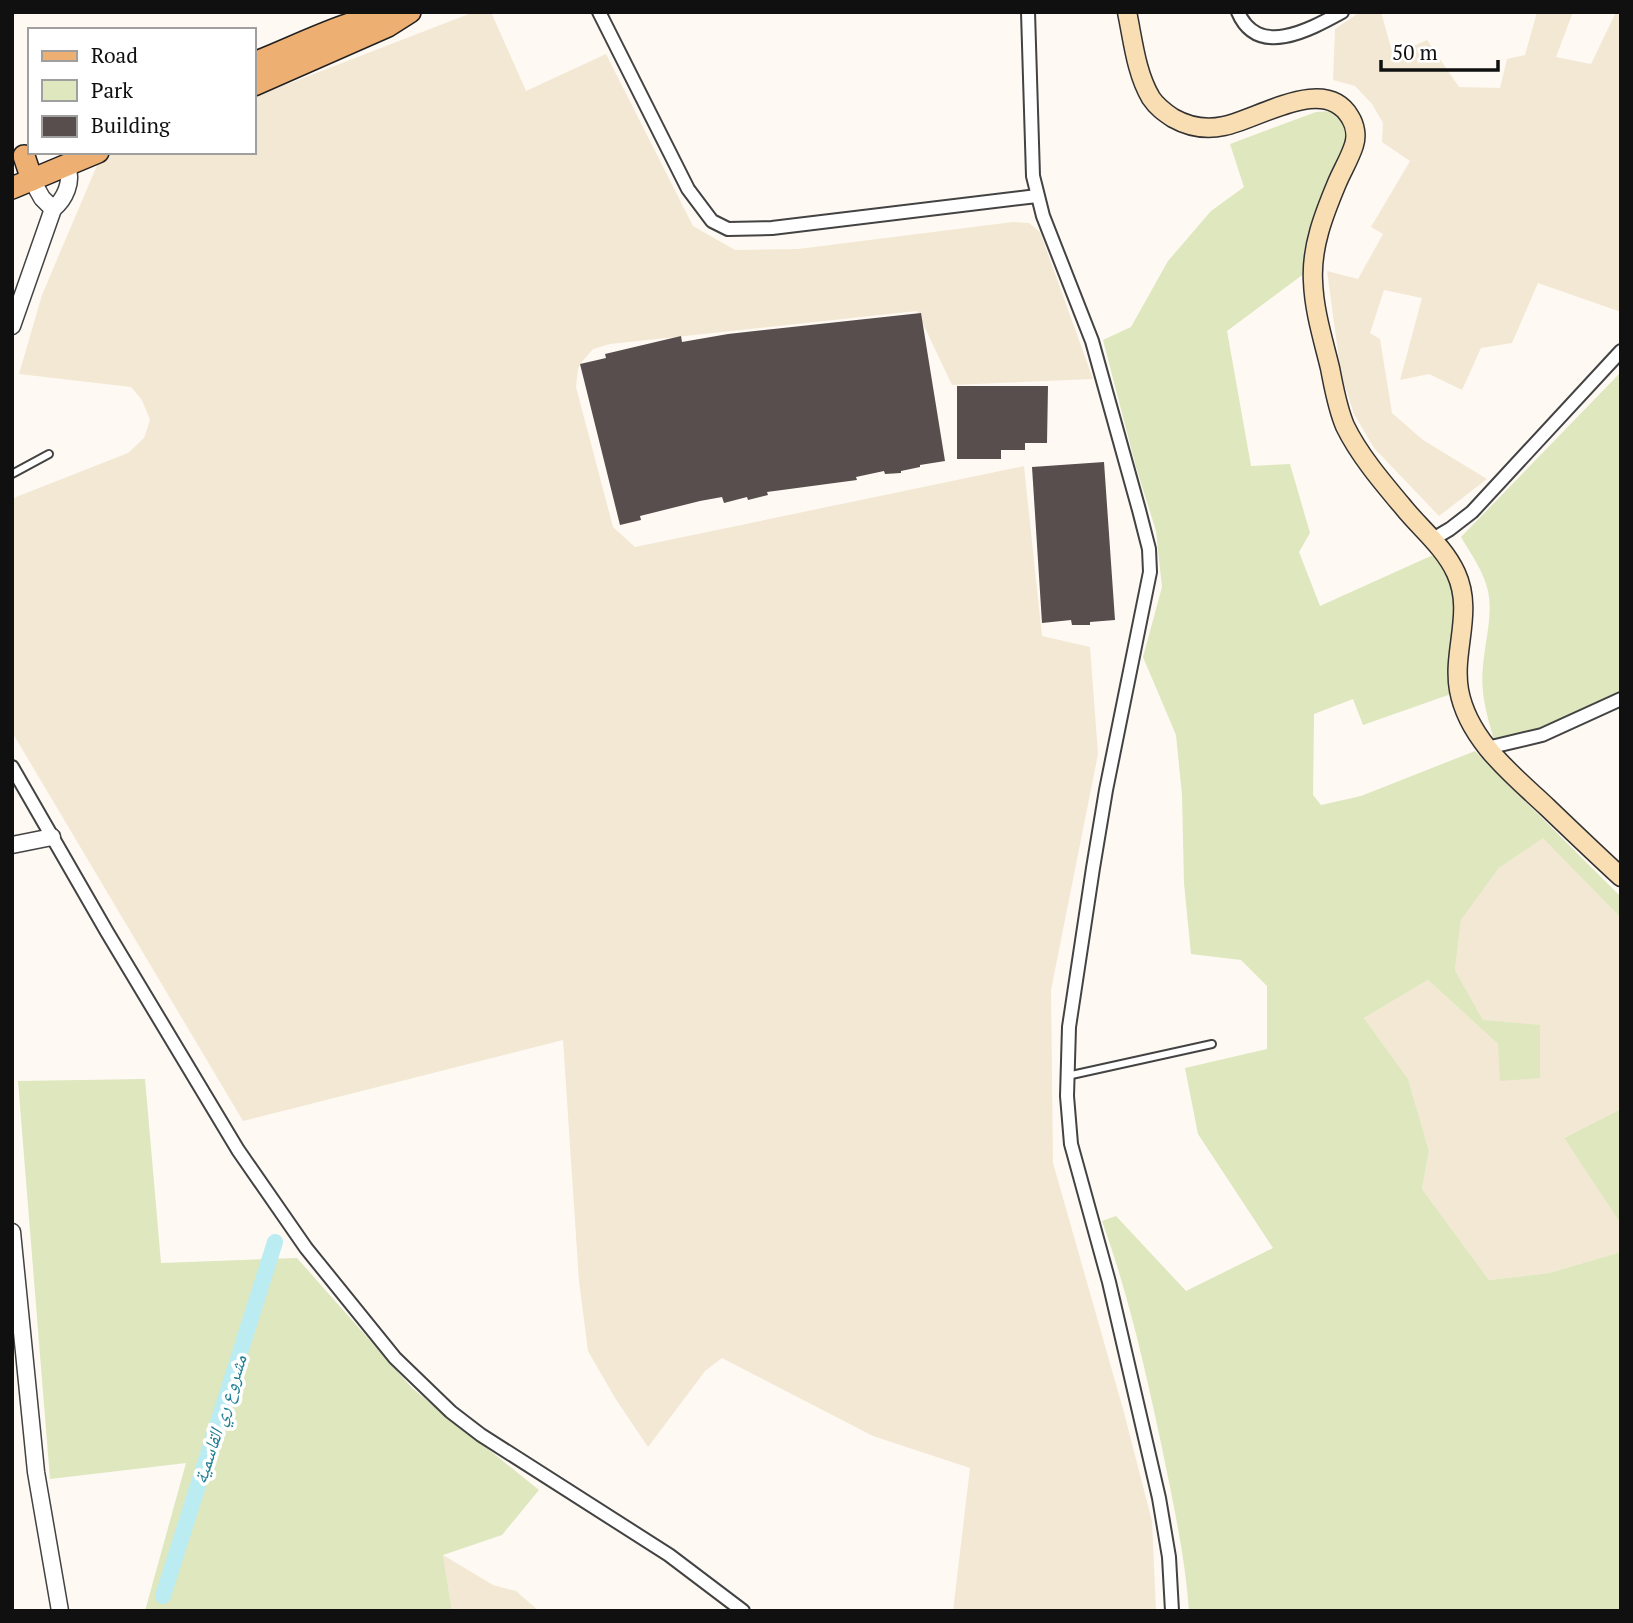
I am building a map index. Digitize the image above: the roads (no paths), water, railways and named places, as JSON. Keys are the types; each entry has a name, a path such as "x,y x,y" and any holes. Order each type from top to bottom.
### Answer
{"main road":[{"path":"256,62 354,23 377,15 398,12"},
{"path":"256,84 377,32 410,12"},
{"path":"1127,12 1137,61 1151,97 1164,112 1181,122 1190,126 1221,127 1309,99 1333,101 1351,117 1355,131 1354,145 1324,214 1313,259 1316,313 1339,409 1362,453 1405,510 1433,539 1456,573 1463,598 1464,623 1457,660 1460,692 1469,719 1488,748 1621,877"},
{"path":"22,184 63,159 88,154"},
{"path":"22,184 23,157"}],"street":[{"path":"599,12 688,189 712,221 729,229 772,228 1037,196"},
{"path":"1028,12 1032,164 1037,196 1092,341 1149,550 1150,572 1106,790 1069,1027 1067,1096 1071,1144 1109,1282 1159,1498 1169,1557 1172,1611"},
{"path":"1238,12 1251,32 1259,36 1279,37 1314,28 1342,12"},
{"path":"12,326 52,209 60,203 66,190 69,180 63,159"},
{"path":"22,184 52,209"},
{"path":"1433,539 1472,512 1621,351"},
{"path":"1488,748 1542,735 1621,699"},
{"path":"12,767 238,1150 306,1248 395,1358 451,1412 481,1435 669,1555 743,1611"},
{"path":"12,845 52,837"},
{"path":"12,1231 36,1472 60,1611"}],"lane":[{"path":"12,474 49,454"},
{"path":"1067,1076 1212,1044"}],"waterway":[{"name":"مشروع ري القاسمية","path":"163,1596 275,1242"}]}
